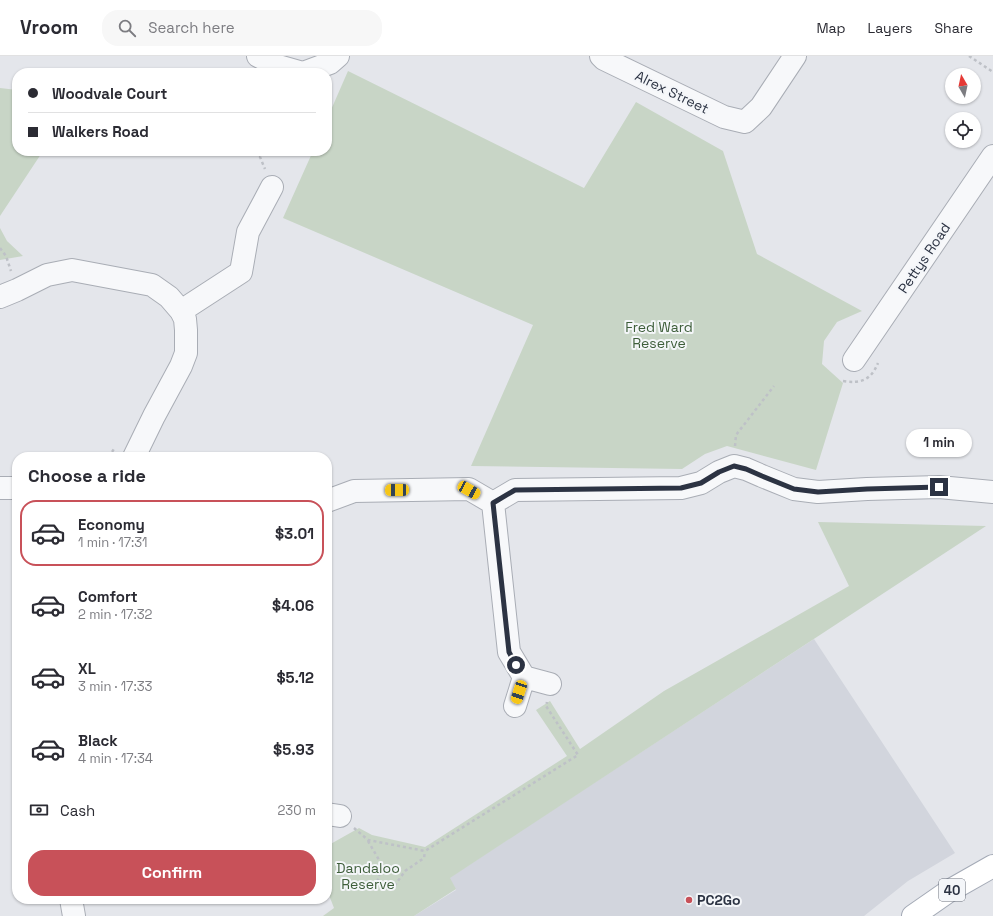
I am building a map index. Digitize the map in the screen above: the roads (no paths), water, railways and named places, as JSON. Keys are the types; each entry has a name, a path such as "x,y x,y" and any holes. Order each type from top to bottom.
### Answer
{"main road":[{"name":"40","path":"913,916 949,891 993,866"}],"street":[{"path":"258,56 285,68"},
{"path":"316,68 330,63 338,56"},
{"name":"Alrex Street","path":"601,56 604,59 724,117 745,122 760,107 795,56"},
{"name":"Pettys Road","path":"854,360 993,156"},
{"path":"181,311 241,272 248,232 272,187"},
{"path":"8,294 47,275 72,270 152,285 169,297 181,311 186,330 186,353 181,366 136,452"},
{"path":"493,503 515,490 681,488 701,483 719,472 734,466 746,469 794,489 818,492 939,487 993,492"},
{"path":"0,488 12,488"},
{"path":"332,499 354,491 469,490 493,503"},
{"path":"493,503 509,652 524,677 550,684"},
{"path":"514,706 524,677"},
{"path":"72,904 74,916"}],"place":[{"name":"PC2Go","path":"689,900"}],"park label":[{"name":"Fred Ward Reserve","path":"659,336"},
{"name":"Dandaloo Reserve","path":"368,876"}]}
